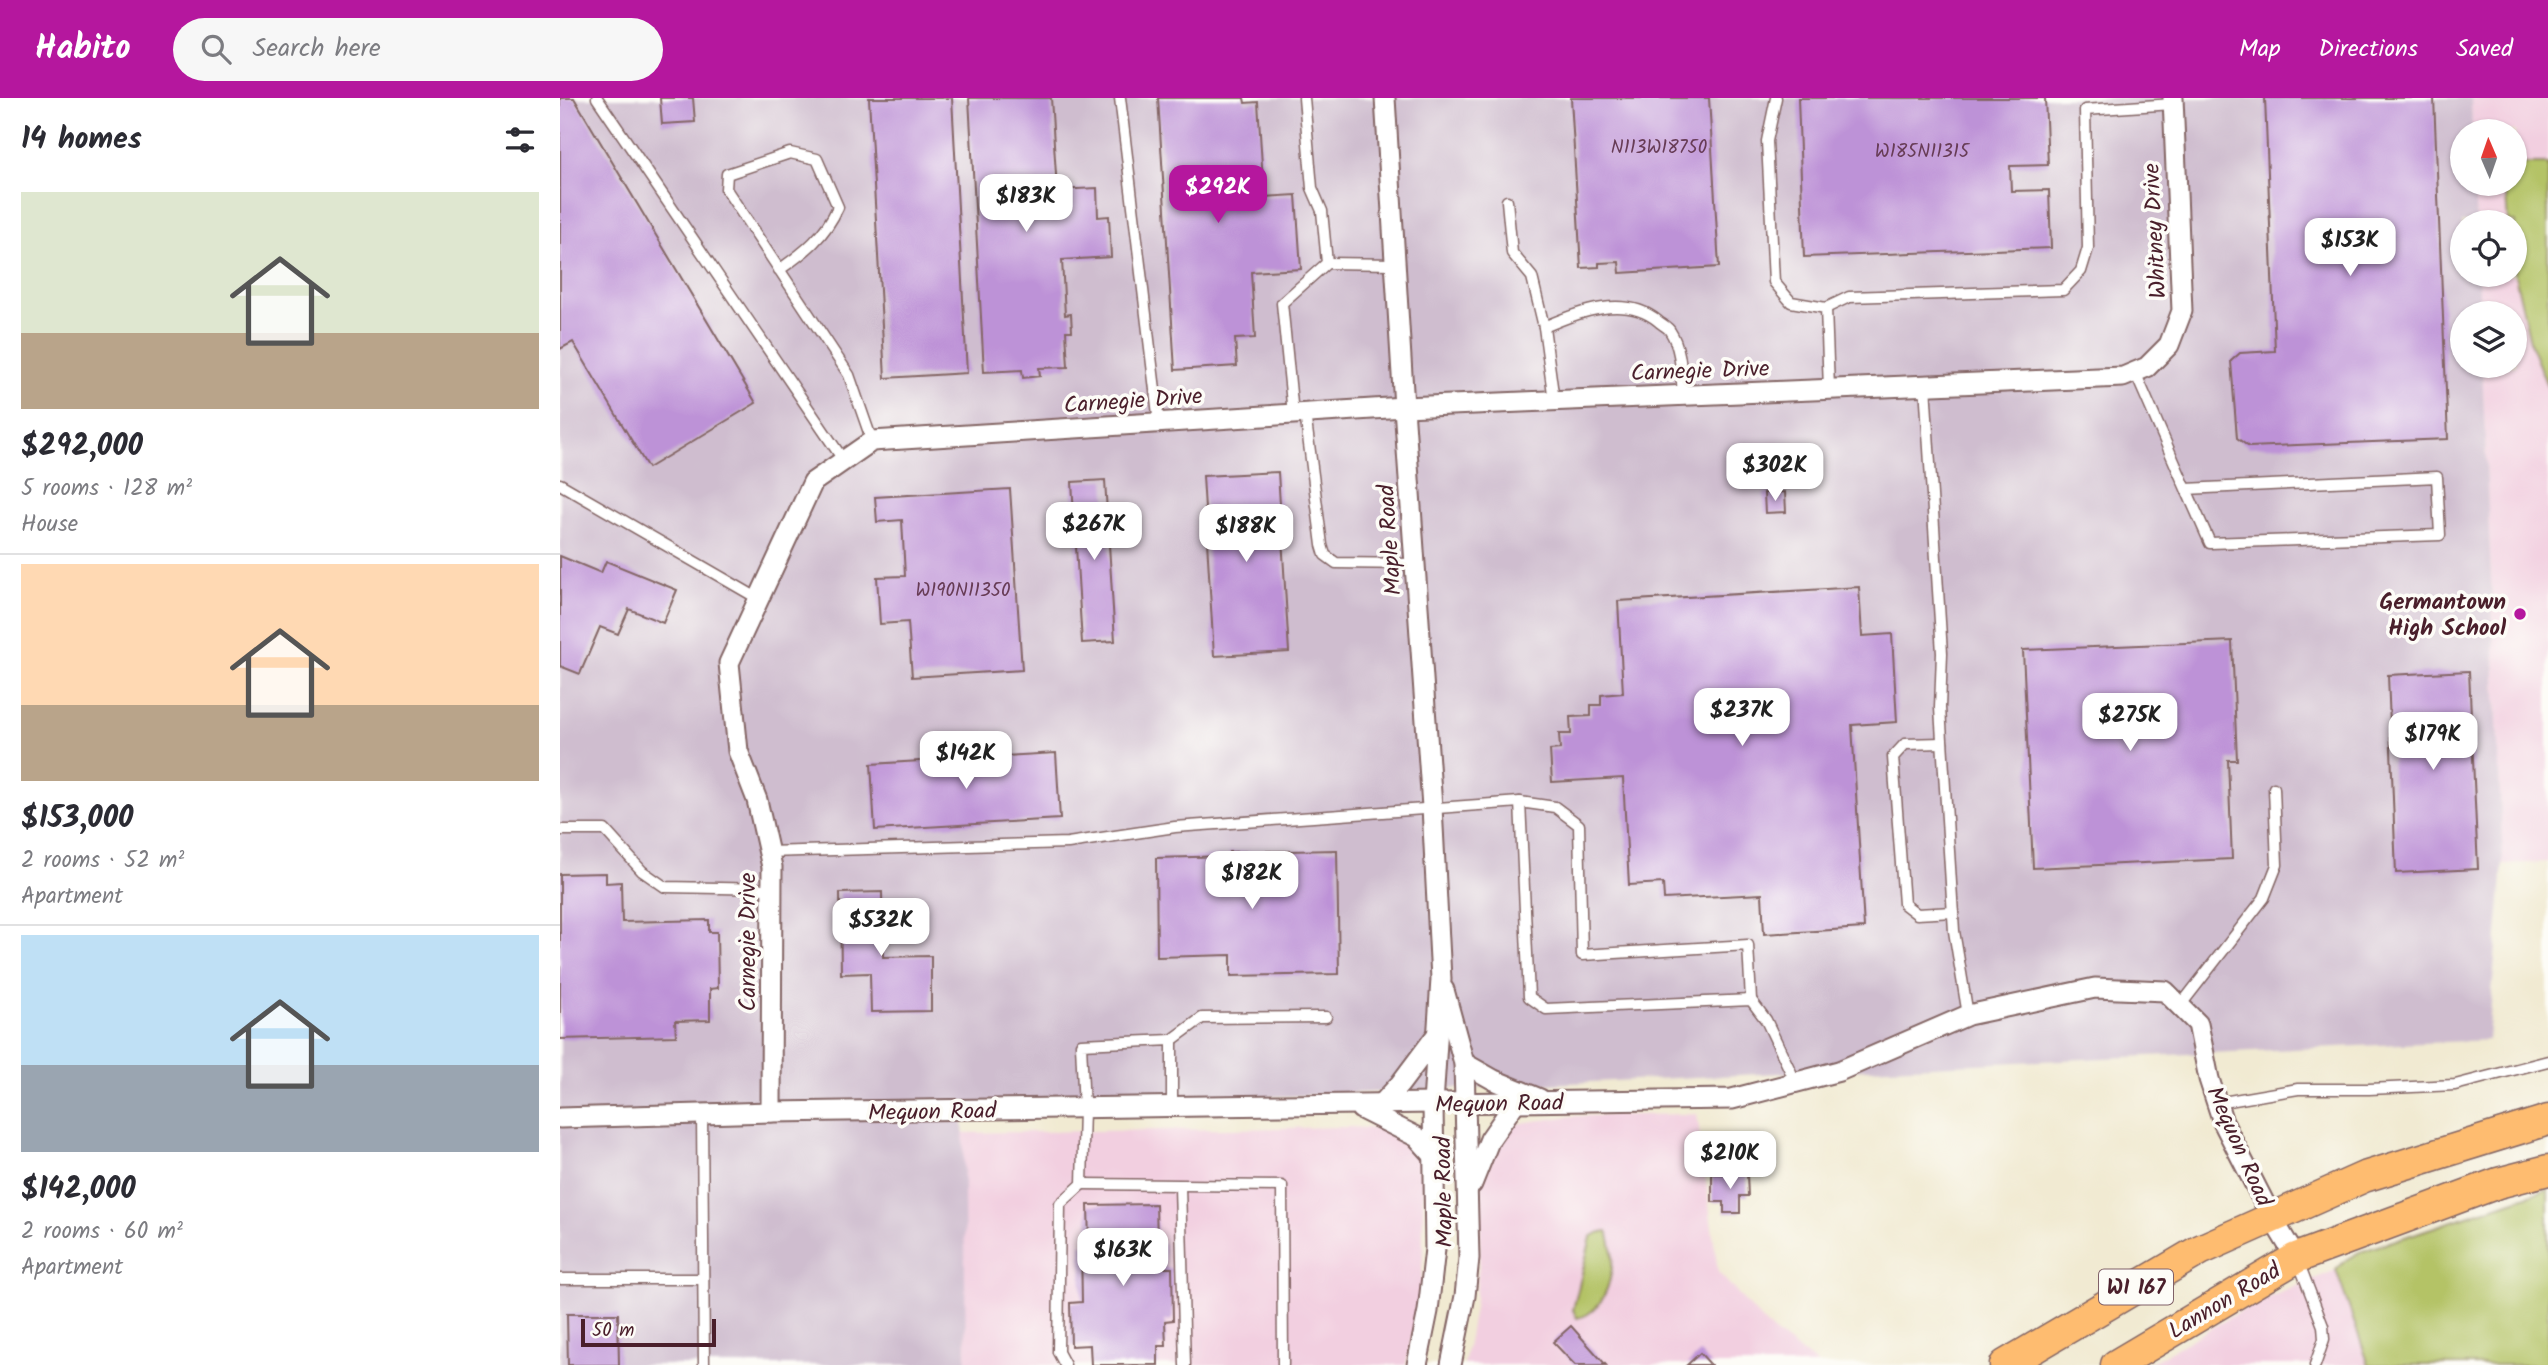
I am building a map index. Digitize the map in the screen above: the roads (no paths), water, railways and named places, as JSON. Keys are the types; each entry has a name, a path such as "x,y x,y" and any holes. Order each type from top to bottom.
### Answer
{"main road":[{"name":"Mequon Road","path":"2272,1218 2364,1177 2548,1120"},
{"name":"WI 167","path":"2296,1258 2498,1183 2548,1170"},
{"name":"WI 167","path":"2005,1365 2200,1250 2272,1218"},
{"name":"Lannon Road","path":"2116,1365 2296,1258"}],"street":[{"name":"Maple Road","path":"1385,98 1441,979 1433,1104 1435,1250 1428,1311 1417,1365"},
{"name":"Whitney Drive","path":"2129,374 2147,367 2169,345 2182,312 2173,101"},
{"name":"Carnegie Drive","path":"771,1112 772,867 757,800 738,751 729,663 813,482 872,441 1404,407 2129,374"},
{"name":"Maple Road","path":"1441,979 1464,1063 1466,1105 1469,1258 1465,1296 1451,1365"},
{"name":"Mequon Road","path":"560,1118 771,1112 1732,1100 1839,1071 1968,1015 2095,988 2165,991 2198,1024 2209,1079 2224,1122 2272,1218 2296,1258"},
{"path":"1380,1106 1401,1084 1436,1036"},
{"path":"1464,1063 1494,1080 1551,1103"},
{"path":"1467,1195 1490,1139 1515,1103"},
{"path":"1353,1106 1417,1137 1434,1156"}],"lane":[{"path":"597,98 844,461"},
{"path":"1120,98 1159,422"},
{"path":"1304,98 1312,188 1322,211 1327,263"},
{"path":"1776,98 1768,141 1774,282 1791,302 1826,308 1849,297 2063,290 2081,271 2088,248 2085,110 2173,101"},
{"path":"779,270 811,248 832,221 838,207 817,159 790,153 727,174 726,189 779,270 849,375 872,441"},
{"path":"1507,201 1512,253 1532,277 1544,327 1554,401"},
{"path":"1395,264 1327,263 1282,303 1325,555 1336,563 1415,564"},
{"path":"1544,327 1572,314 1606,306 1647,312 1670,331 1680,358 1683,395"},
{"path":"1826,308 1829,389"},
{"path":"2129,374 2210,543 2440,535 2437,477 2186,489"},
{"path":"1925,385 1942,653 1940,708 1953,912 1968,1015"},
{"path":"560,484 759,598"},
{"path":"1942,743 1906,744 1893,757 1904,904 1917,914 1953,912"},
{"path":"2180,1006 2264,898 2277,865 2274,788"},
{"path":"1520,802 1529,997 1546,1009 1751,1000"},
{"path":"768,852 1068,843 1175,827 1432,807 1520,802 1555,807 1579,825 1582,955 1748,945 1751,1000 1766,1020 1796,1083"},
{"path":"560,830 605,830 642,871 665,887 772,889"},
{"path":"1082,1184 1084,1109 1081,1044 1172,1040 1202,1018 1326,1017"},
{"path":"1172,1040 1172,1108"},
{"path":"2217,1103 2298,1089 2455,1085 2548,1061"},
{"path":"702,1114 704,1365"},
{"path":"1065,1365 1058,1352 1060,1204 1082,1184 1282,1186 1283,1365"},
{"path":"1180,1186 1185,1365"},
{"path":"2296,1258 2323,1326 2323,1339 2315,1365"},
{"path":"560,1279 703,1279"}],"place":[{"name":"Germantown High School","path":"2520,614"}]}
